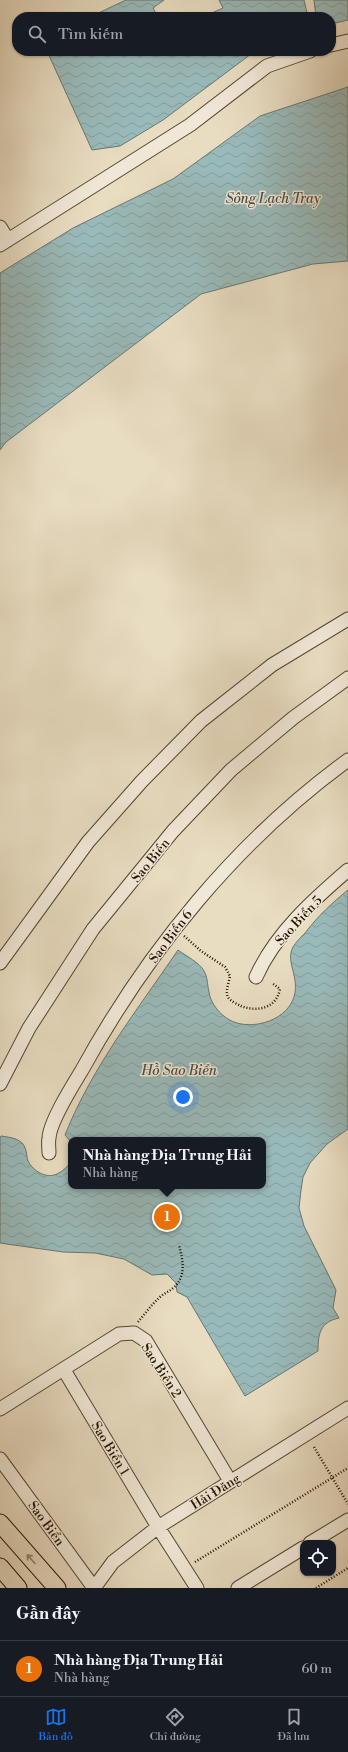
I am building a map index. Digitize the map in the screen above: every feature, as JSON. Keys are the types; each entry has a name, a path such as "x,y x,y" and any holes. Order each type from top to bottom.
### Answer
{"main road":[{"path":"0,1523 57,1588"},
{"path":"0,1567 18,1588"}],"street":[{"path":"336,44 348,41"},
{"path":"0,227 4,242 190,125 267,66 296,56"},
{"path":"0,962 88,842 142,781 201,721 272,665 348,620"},
{"name":"Sao Biển","path":"0,1084 29,1028 93,929 173,831 231,770 293,718 348,678"},
{"name":"Sao Biển 6","path":"50,1153 49,1137 65,1099 112,1016 159,949 198,900 250,842 326,776 348,760"},
{"name":"Sao Biển 5","path":"256,977 263,960 287,930 319,896 348,870"},
{"name":"Sao Biển 2","path":"0,1409 119,1334 134,1333 146,1341 230,1481"},
{"name":"Sao Biển 1","path":"64,1370 158,1527 197,1588"},
{"name":"Hải Đăng","path":"94,1588 113,1562 158,1527 348,1408"},
{"name":"Sao Biển","path":"0,1459 94,1588"},
{"path":"315,1540 348,1520"},
{"path":"238,1588 300,1550"}],"path":[{"path":"182,935 201,951 225,967 230,976 226,992 228,998 237,1004 250,1009 263,1009 273,1004 279,995 280,989 272,983"},
{"path":"134,1333 136,1325 146,1311 159,1297 173,1288 180,1280 183,1270 183,1260 179,1245"},
{"path":"314,1446 348,1504"},
{"path":"191,1564 348,1468"},
{"path":"316,1588 348,1568"}],"water":[{"path":"126,0 164,0 153,8 155,12 101,12"},
{"path":"219,0 304,0 307,12 214,12 223,8"},
{"path":"314,0 348,0 348,20 336,23 336,12 315,12"},
{"path":"49,56 248,56 163,120 120,146 92,150"},
{"name":"Sông Lạch Tray","path":"348,87 348,261 313,264 201,294 6,442 0,450 0,273 73,228 173,179 260,116"},
{"name":"Hồ Sao Biển","path":"348,890 348,1129 327,1144 310,1163 303,1177 299,1208 304,1226 336,1290 333,1308 339,1318 328,1322 321,1330 318,1351 245,1396 187,1297 177,1292 176,1283 167,1274 152,1275 124,1259 95,1253 63,1252 0,1243 0,1138 1,1136 9,1137 22,1143 25,1147 30,1165 36,1171 44,1175 57,1174 68,1165 68,1189 266,1189 266,1137 68,1137 68,1138 65,1135 88,1086 102,1062 178,950 202,968 206,976 211,999 214,1006 222,1015 233,1022 243,1024 254,1025 264,1023 274,1019 290,1006 295,990 291,964 291,953 293,947 320,915"}],"place":[{"name":"Nhà hàng Địa Trung Hải","path":"167,1217"}]}
